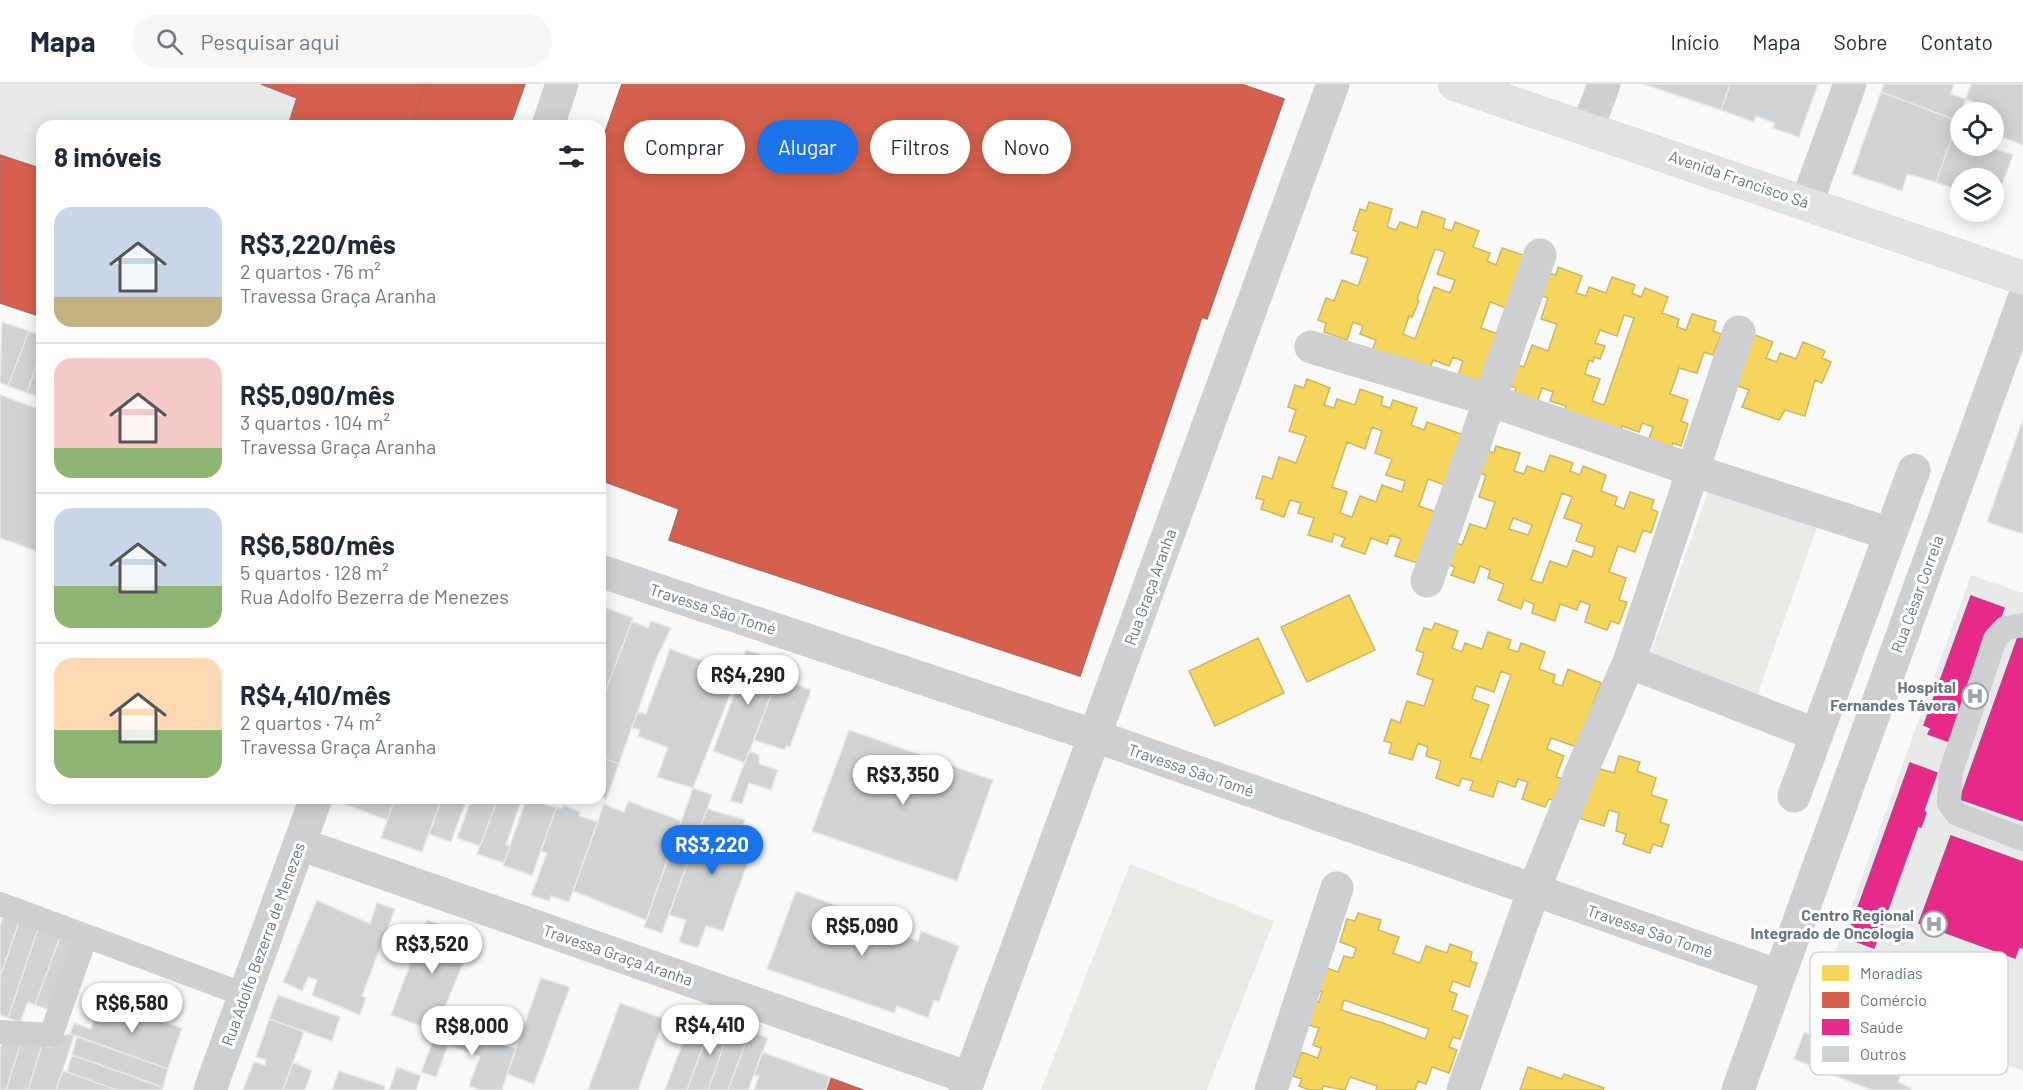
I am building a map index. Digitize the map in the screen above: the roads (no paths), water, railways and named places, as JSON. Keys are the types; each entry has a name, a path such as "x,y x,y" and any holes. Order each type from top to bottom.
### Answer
{"main road":[{"name":"Avenida Francisco Sá","path":"1455,84 1807,202 2023,278"}],"street":[{"path":"550,120 562,84"},
{"name":"Rua Graça Aranha","path":"967,1084 1333,84"},
{"path":"1588,128 1604,84"},
{"path":"1807,202 1850,84"},
{"path":"1427,581 1540,255"},
{"name":"Rua César Correia","path":"1738,1090 2023,301"},
{"path":"1463,1090 1534,890 1629,662 1739,332"},
{"path":"1311,347 1491,400 1692,470 1890,534"},
{"path":"1794,796 1914,470"},
{"name":"Travessa São Tomé","path":"606,574 1095,736 1779,976"},
{"path":"1629,662 1816,735"},
{"name":"Rua Adolfo Bezerra de Menezes","path":"210,1090 314,804"},
{"name":"Travessa Graça Aranha","path":"300,844 967,1084"},
{"path":"1271,1090 1337,888"}],"lane":[{"path":"2023,625 2005,628 1995,639 1951,771 1949,803 1957,814 2023,839"},
{"path":"0,904 245,995"},
{"path":"0,1032 51,1035 86,936"}],"place":[{"name":"Hospital Fernandes Távora","path":"1975,696"},
{"name":"Centro Regional Integrado de Oncologia","path":"1934,924"}]}
